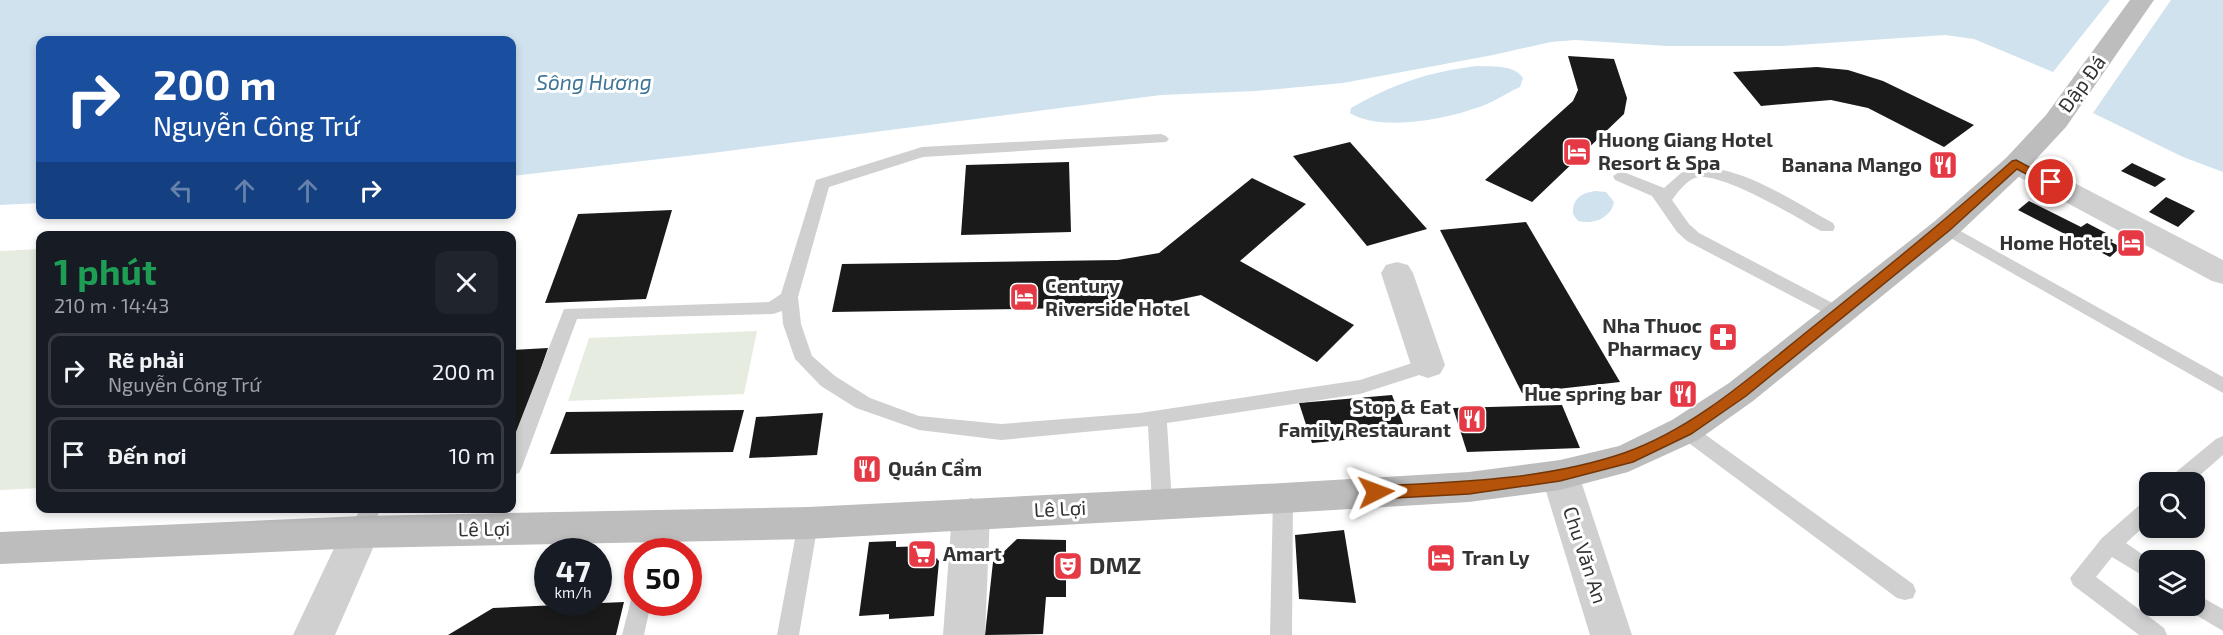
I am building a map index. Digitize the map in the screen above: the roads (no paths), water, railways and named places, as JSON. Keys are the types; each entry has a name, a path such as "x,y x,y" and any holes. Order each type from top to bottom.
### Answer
{"main road":[{"name":"Đập Đá","path":"2016,164 2056,121 2142,0"},
{"name":"Lê Lợi","path":"666,538 808,523 1469,487 1560,475 1628,458 1685,430 1741,392 1946,228 2016,164"},
{"name":"Lê Lợi","path":"0,548 366,520 492,519 648,538"}],"street":[{"path":"2016,164 2223,273"},
{"path":"1397,273 1428,365"},
{"name":"Chu Văn An","path":"1560,475 1611,635"},
{"path":"964,635 971,514"},
{"path":"314,635 366,520"}],"lane":[{"path":"1161,139 922,152 822,184 789,297 792,324 804,359 828,381 854,397 894,415 919,423 1000,432 1157,417 1360,387 1428,365"},
{"path":"1664,198 1693,172 1713,171 1730,177 1827,227"},
{"path":"1621,176 1654,189 1664,198 1688,234 1840,314"},
{"path":"1946,228 2223,386"},
{"path":"516,456 570,313 773,308 789,297"},
{"path":"1157,417 1162,503"},
{"path":"1685,430 1905,591"},
{"path":"2190,472 2223,444"},
{"path":"1281,635 1283,498"},
{"path":"2139,518 2110,544 2080,578 2156,635"},
{"path":"788,635 808,523"},
{"path":"2110,544 2139,564"},
{"path":"2205,609 2223,621"},
{"path":"633,635 637,616"}],"water":[{"name":"Sông Hương","path":"0,0 2110,0 2053,72 1974,39 1945,35 1783,46 1667,46 1575,40 1551,42 1343,83 1255,91 1161,95 712,153 516,176 516,36 36,36 36,203 0,205"},
{"path":"2171,0 2223,0 2223,172 2183,157 2093,113"},
{"path":"1477,66 1514,70 1523,78 1520,87 1473,109 1418,121 1380,122 1350,113 1351,108 1411,80"},
{"path":"1606,192 1614,202 1612,208 1605,216 1595,221 1578,221 1573,214 1576,200 1586,193"}],"place":[{"name":"Huong Giang Hotel Resort & Spa","path":"1577,152"},
{"name":"Banana Mango","path":"1943,165"},
{"name":"Home Hotel","path":"2131,243"},
{"name":"Century Riverside Hotel","path":"1024,297"},
{"name":"Nha Thuoc Pharmacy","path":"1723,337"},
{"name":"Hue spring bar","path":"1683,394"},
{"name":"Stop & Eat Family Restaurant","path":"1472,419"},
{"name":"Quán Cẩm","path":"867,469"},
{"name":"Amart","path":"922,554"},
{"name":"Tran Ly","path":"1441,558"},
{"name":"DMZ","path":"1068,566"}]}
